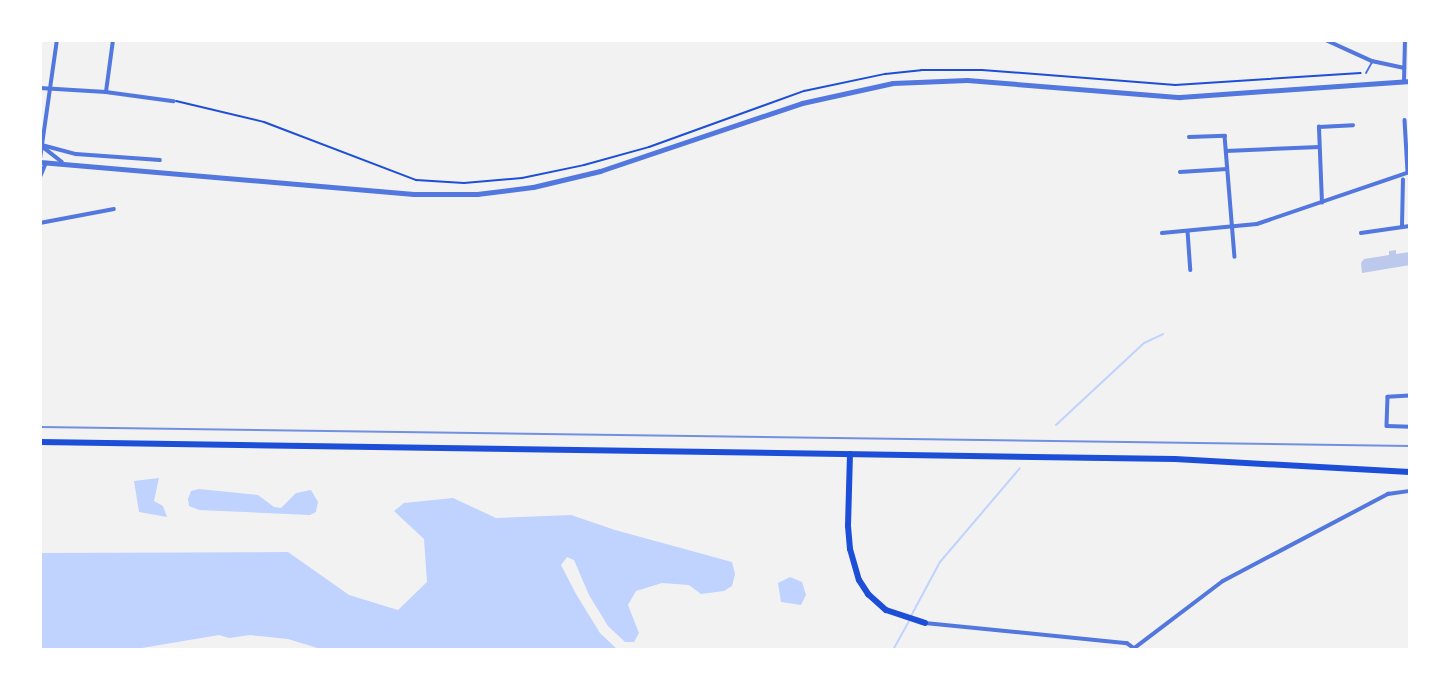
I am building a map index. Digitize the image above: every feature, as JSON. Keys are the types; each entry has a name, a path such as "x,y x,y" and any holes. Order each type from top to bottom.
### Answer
{"main road":[{"path":"40,442 1262,461 1410,472"},
{"path":"850,454 848,526 850,549 859,580 868,594 886,610 921,622"}],"street":[{"path":"40,177 41,146 57,40"},
{"path":"106,92 113,40"},
{"path":"1326,40 1372,61 1404,68"},
{"path":"42,161 397,193 462,195 520,189 576,177 831,95 911,81 990,81 1168,96 1407,81 1404,68 1405,40"},
{"path":"40,88 106,92 173,101"},
{"path":"1161,233 1257,224 1409,172 1405,120"},
{"path":"1322,203 1319,127 1353,125"},
{"path":"1189,137 1225,136 1235,257"},
{"path":"41,146 76,155 160,160"},
{"path":"41,146 65,164"},
{"path":"1226,151 1320,147"},
{"path":"1180,172 1227,169"},
{"path":"1402,226 1403,180"},
{"path":"40,223 114,209"},
{"path":"1362,233 1410,226"},
{"path":"1188,231 1191,270"},
{"path":"1410,396 1388,397 1387,426 1410,426"},
{"path":"921,622 1127,643 1133,649 1201,596 1233,576 1388,494 1410,491"}],"lane":[{"path":"1366,73 1372,61"}],"path":[{"path":"173,101 264,122 416,180 464,183 522,178 584,165 649,147 804,91 896,72 982,70 1175,85 1366,73"}],"water":[{"path":"159,478 154,501 163,506 167,517 139,512 134,481"},
{"path":"199,489 258,495 274,507 281,508 296,493 311,490 318,502 316,512 310,515 199,510 189,506 188,499 191,491"},
{"path":"453,498 496,518 571,515 732,562 735,574 732,586 724,591 701,594 689,585 662,583 636,591 628,605 639,633 634,642 625,642 608,626 589,595 574,560 567,557 561,565 576,594 600,633 618,650 324,650 288,639 250,635 229,638 219,635 130,650 40,650 40,553 288,552 349,595 398,610 427,582 424,539 394,511 404,503"},
{"path":"790,577 802,582 806,595 801,605 781,602 778,583"}],"building":[{"path":"1396,250 1396,254 1410,252 1410,265 1362,273 1361,263 1364,259 1389,255 1389,251"}],"waterway":[{"path":"1056,425 1144,343 1163,334"},
{"path":"911,616 940,562 1020,468"},
{"path":"893,650 909,621"}],"railway":[{"path":"40,427 1410,446"}]}
